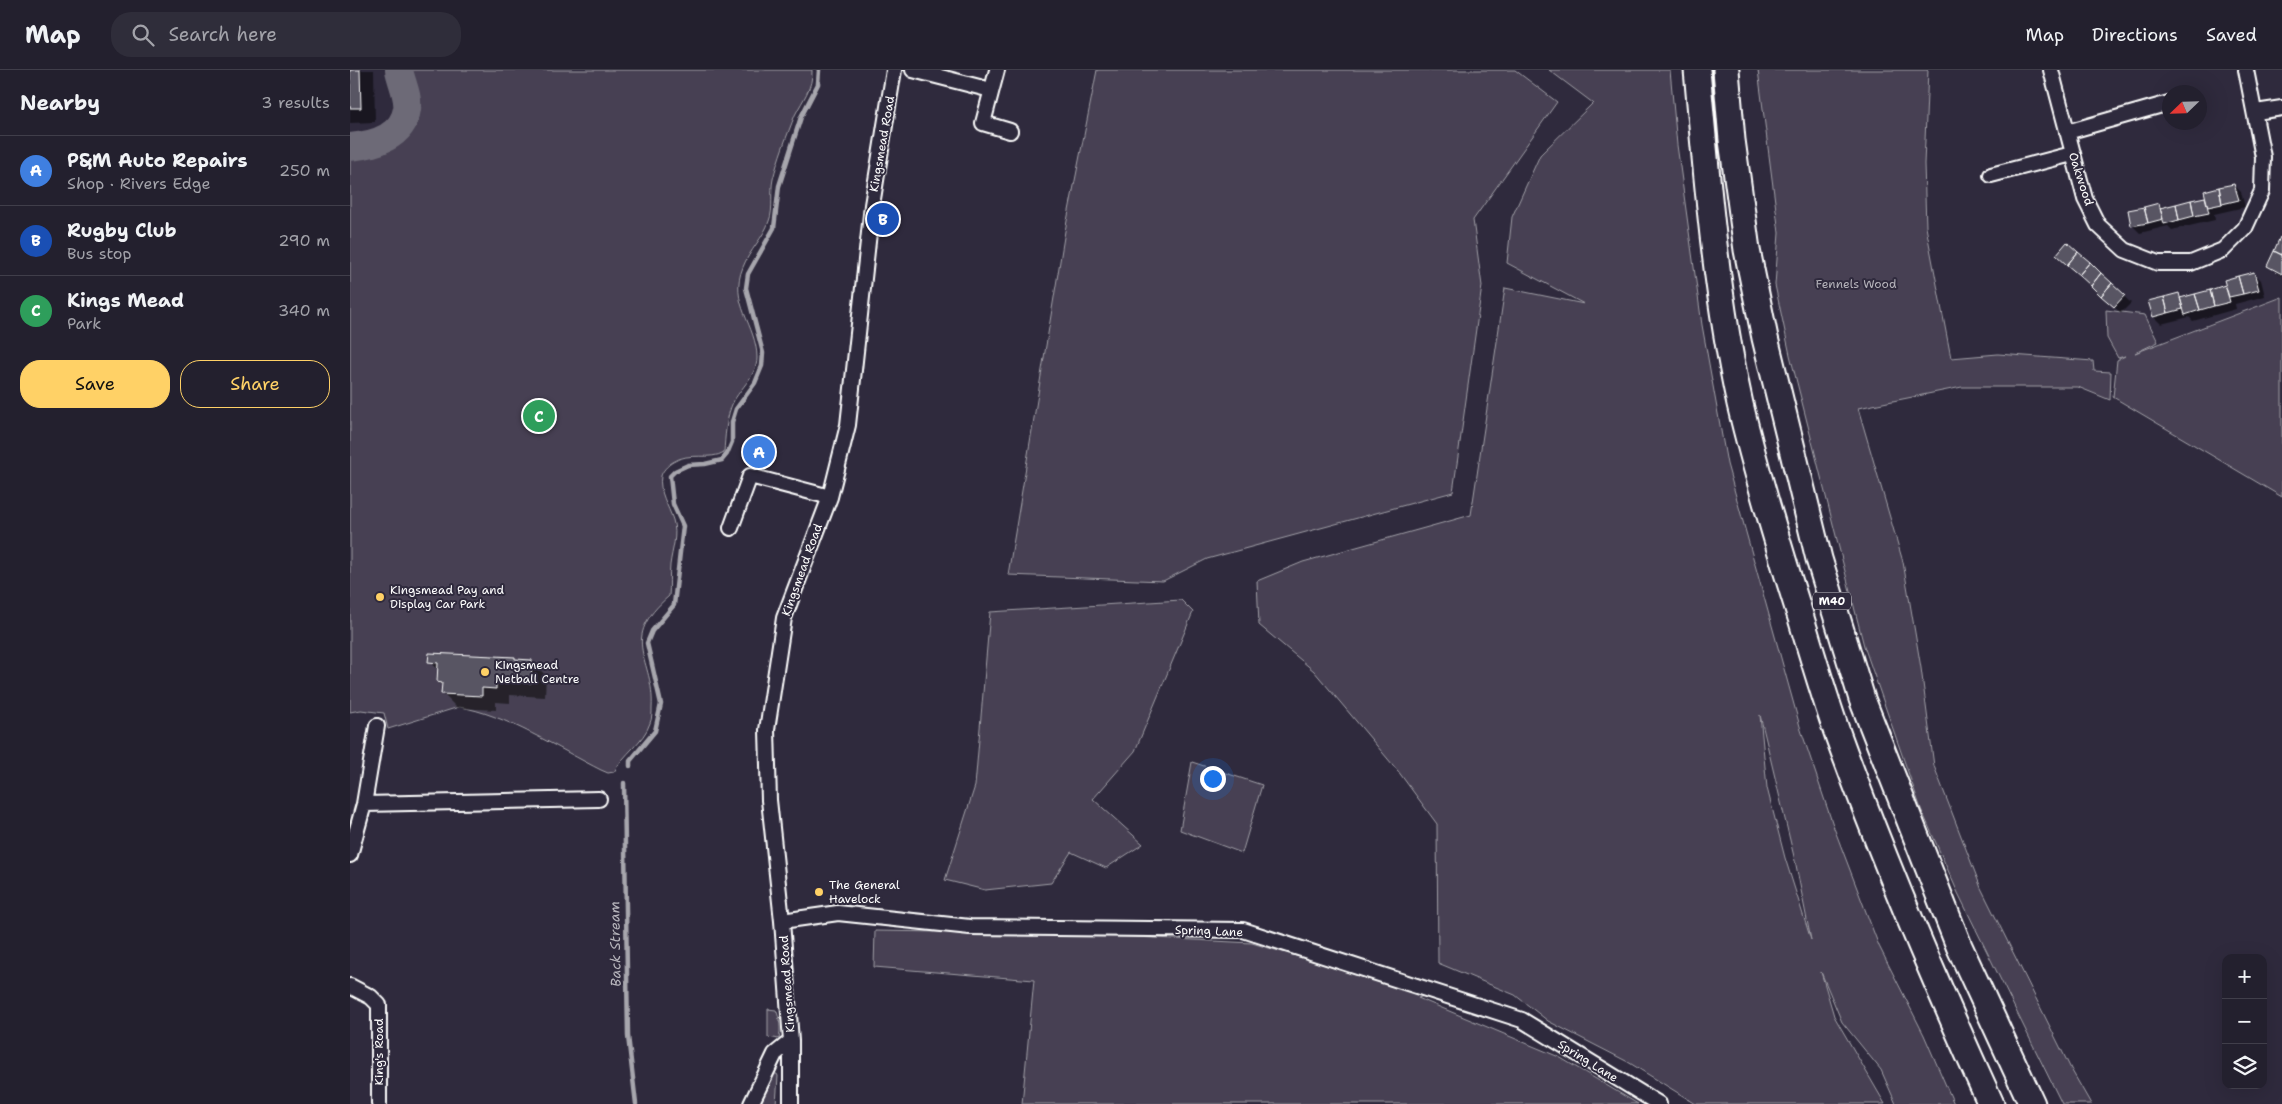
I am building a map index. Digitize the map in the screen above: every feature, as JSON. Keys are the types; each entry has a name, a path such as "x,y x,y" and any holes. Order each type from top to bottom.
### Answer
{"highway":[{"name":"M40","path":"1696,70 1709,208 1726,322 1740,403 1777,541 1838,735 1895,886 1938,989 1991,1104"},
{"name":"M40","path":"1726,70 1732,140 1747,250 1765,338 1819,559 1862,699 1959,946 2032,1104"}],"street":[{"name":"Kingsmead Road","path":"791,1104 791,1041 782,920 769,800 767,730 784,618 830,497 848,425 872,206 894,70"},
{"path":"913,70 991,90"},
{"path":"997,70 983,122 1010,131"},
{"name":"Oakwood","path":"2051,70 2085,199 2098,225 2125,250 2158,263 2191,263 2224,250 2245,228 2262,191 2263,157 2256,112 2246,70"},
{"path":"2067,132 2162,105"},
{"path":"2256,112 2282,108"},
{"path":"1991,174 2072,154"},
{"path":"731,528 750,476 830,497"},
{"path":"350,855 364,804 377,726"},
{"path":"364,804 599,799"},
{"name":"Spring Lane","path":"782,920 838,913 970,927 1243,930 1522,1020 1659,1104"},
{"name":"King's Road","path":"350,986 371,997 379,1005 379,1104"},
{"path":"750,1104 775,1054 791,1041"}],"green space":[{"path":"403,70 812,70 809,88 795,115 775,171 769,221 764,233 746,261 739,280 741,303 753,335 757,358 754,371 731,407 724,452 713,456 693,456 679,459 667,466 661,476 661,487 673,520 675,537 670,565 669,596 653,612 645,625 642,638 642,650 651,691 652,718 643,736 614,772 608,773 601,770 513,724 459,707 388,729 384,713 361,710 350,712 350,152 381,147 400,133 408,114"},
{"path":"1097,70 1515,70 1557,102 1473,220 1482,286 1453,492 1207,559 1163,581 1008,575 1065,231"},
{"path":"1549,70 1670,70 1677,145 1702,325 1727,464 1801,730 1834,828 1879,946 1924,1035 1954,1104 1896,1104 1881,1070 1842,1022 1821,972 1834,1016 1885,1104 1696,1104 1628,1062 1548,1021 1515,995 1438,963 1437,824 1398,771 1314,671 1259,625 1257,581 1303,562 1471,515 1505,288 1584,304 1507,263 1512,217 1540,155 1593,103","holes":["1760,715 1796,865 1811,940 1785,858 1767,788"]},
{"name":"Fennels Wood","path":"1758,70 1928,70 1924,164 1926,227 1951,358 1998,354 2093,361 2094,371 2111,372 2110,400 2078,387 1962,387 1858,408 1903,562 1921,668 1934,766 1981,888 2071,1069 2091,1104 2062,1104 1958,893 1921,809 1864,646 1790,355 1775,285 1779,233"},
{"path":"2282,297 2282,497 2113,397 2117,360 2125,356 2118,358 2107,338 2106,310 2145,315 2158,342 2135,353"},
{"path":"1181,600 1193,612 1135,751 1093,799 1143,844 1106,868 1071,852 1051,883 985,890 945,880 975,786 990,612"},
{"path":"1192,762 1262,785 1242,853 1180,830"},
{"path":"875,931 1077,934 1252,943 1427,995 1418,998 1559,1057 1638,1104 1022,1104 1034,980 874,967"},
{"path":"768,1009 776,1010 780,1024 779,1039 768,1037"},
{"path":"772,1074 777,1074 778,1076 776,1104 758,1104"}],"building":[{"path":"350,70 360,70 361,108 350,108"},
{"path":"2234,184 2239,200 2222,204 2219,187"},
{"path":"2219,187 2222,204 2208,207 2204,191"},
{"path":"2205,197 2209,213 2194,216 2191,200"},
{"path":"2191,200 2194,216 2179,220 2176,204"},
{"path":"2159,203 2163,219 2148,223 2144,207"},
{"path":"2176,204 2179,220 2164,224 2160,208"},
{"path":"2144,207 2148,223 2131,226 2128,210"},
{"path":"2280,237 2282,238 2282,255 2274,251"},
{"path":"2067,242 2078,252 2067,265 2056,255"},
{"path":"2274,251 2282,255 2282,274 2267,266"},
{"path":"2078,252 2090,262 2079,275 2067,265"},
{"path":"2090,262 2101,273 2091,286 2079,275"},
{"path":"2254,272 2259,290 2243,294 2238,276"},
{"path":"2101,273 2112,283 2101,296 2091,286"},
{"path":"2238,276 2243,294 2229,297 2224,280"},
{"path":"2112,283 2125,295 2114,307 2101,296"},
{"path":"2225,285 2230,302 2214,306 2210,290"},
{"path":"2210,290 2214,306 2200,310 2195,294"},
{"path":"2179,293 2183,309 2168,313 2164,297"},
{"path":"2195,294 2200,310 2185,315 2180,298"},
{"path":"2164,297 2168,313 2153,317 2148,301"},
{"name":"Kingsmead Netball Centre","path":"429,653 515,657 515,659 532,660 531,683 496,681 496,689 482,688 482,696 441,694 442,683 437,682 438,663 428,662"}],"waterway":[{"path":"350,147 386,138 400,126 404,119 407,104 399,70"},
{"name":"Back Stream","path":"630,766 630,761 655,731 661,704 647,643 652,631 674,605 683,526 673,504 670,476 675,471 688,465 722,460 732,442 732,422 736,409 755,383 762,366 763,353 746,288 748,274 774,228 779,186 801,117 818,84 819,70"},
{"name":"Back Stream","path":"624,783 628,1036 636,1104"}],"place":[{"name":"Rugby Club","path":"883,219"},
{"name":"Kings Mead","path":"539,416"},
{"name":"P&M Auto Repairs","path":"759,452"},
{"name":"Kingsmead Pay and Display Car Park","path":"380,597"},
{"name":"Kingsmead Netball Centre","path":"485,672"},
{"name":"The General Havelock","path":"819,892"}]}
